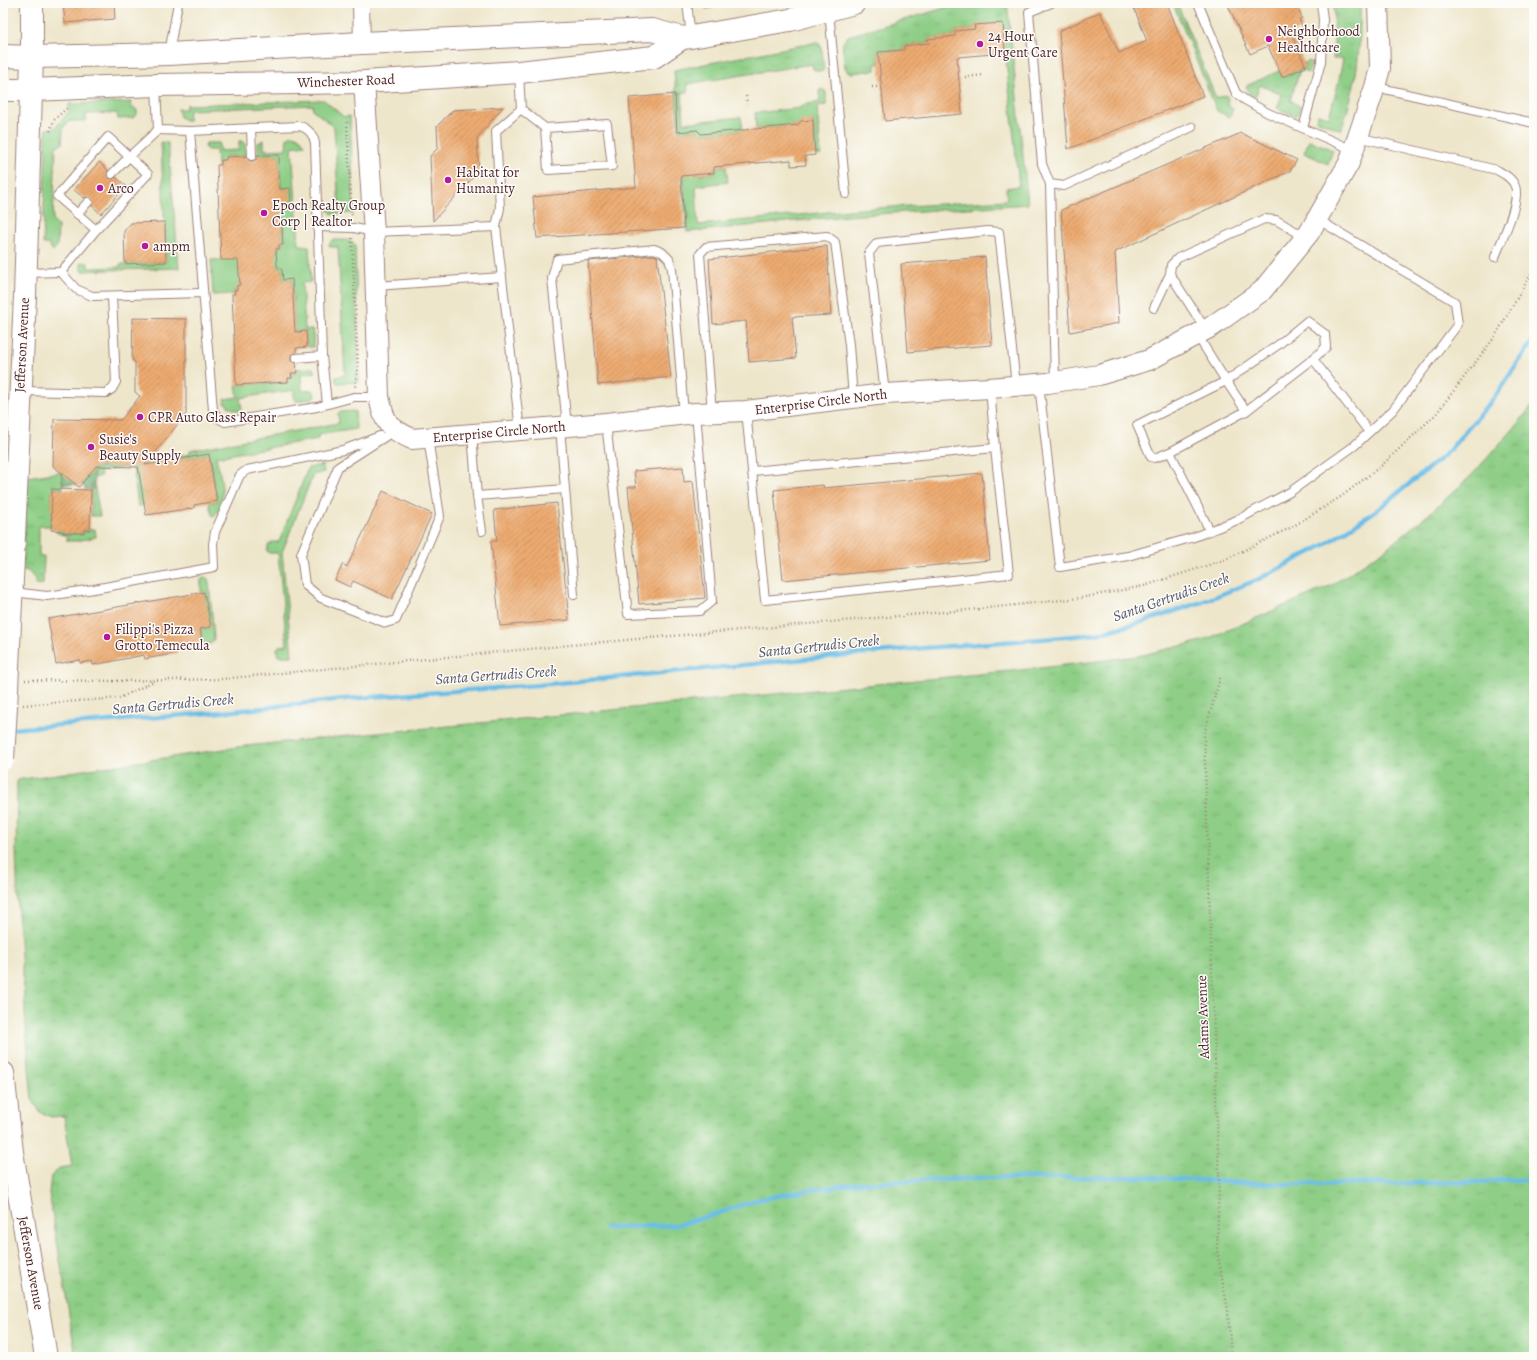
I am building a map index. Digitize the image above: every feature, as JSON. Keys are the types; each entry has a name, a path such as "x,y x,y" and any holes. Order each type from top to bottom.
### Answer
{"main road":[{"name":"Jefferson Avenue","path":"3,751 11,697 7,590 20,391 31,90 32,3"},
{"name":"Winchester Road","path":"3,90 156,85 364,82 519,72 654,57 686,38 790,20 854,3"},
{"name":"Winchester Road","path":"3,56 32,57 169,54 362,43 652,30 686,38"},
{"name":"Jefferson Avenue","path":"3,1073 6,1106 7,1153 46,1357"}],"street":[{"path":"361,3 362,43"},
{"name":"Enterprise Circle North","path":"394,431 412,439 428,438 746,411 885,394 1016,386 1100,375 1149,360 1201,332 1262,291 1306,238 1349,163 1375,87 1380,68 1378,3"},
{"path":"364,82 374,232 379,397 384,418 394,431"}],"lane":[{"path":"169,54 178,3"},
{"path":"686,38 687,3"},
{"path":"1052,3 1029,12 1042,164 1050,184 1047,383 1060,567 1128,556 1194,537 1237,520 1290,492 1354,446 1393,410 1458,324 1455,302 1317,219"},
{"path":"1198,3 1236,93 1262,110 1303,128 1356,143 1496,170 1509,177 1516,187 1515,209 1495,258"},
{"path":"1303,128 1321,62 1323,20 1321,3"},
{"path":"829,10 846,194"},
{"path":"519,72 521,109 545,128 607,124 612,166 548,170 545,128"},
{"path":"156,85 158,130"},
{"path":"1375,87 1534,123"},
{"path":"520,430 496,226 500,208 496,131 521,109"},
{"path":"112,174 158,130 190,131 300,126 306,128 313,135 315,143 322,356 327,404"},
{"path":"1050,184 1064,186 1192,127"},
{"path":"251,128 252,156"},
{"path":"190,131 212,410 218,418 225,422 317,407 354,397 379,397"},
{"path":"25,273 61,272 96,230 148,174 108,137 57,196 96,230"},
{"path":"77,214 88,202"},
{"path":"1154,308 1170,274 1171,265 1178,258 1264,218 1276,220 1306,238"},
{"path":"318,227 352,228 374,232 496,226"},
{"path":"885,394 869,253 877,243 988,231 999,232 1016,386"},
{"path":"606,423 628,614 700,611 712,601 698,414 700,254 706,247 827,236 835,242 849,345 853,398"},
{"path":"574,595 565,489 563,426 552,278 557,259 654,249 662,252 669,259 698,414"},
{"path":"61,272 74,287 81,292 92,296 203,293"},
{"path":"1170,274 1226,381 1246,411"},
{"path":"375,286 502,277"},
{"path":"20,391 106,393 112,389 116,382 112,296"},
{"path":"1307,321 1325,334 1326,347 1313,359 1246,411 1170,452 1155,458 1151,456 1136,425 1226,381 1272,349 1307,321"},
{"path":"296,358 322,356"},
{"path":"1313,359 1369,432"},
{"path":"746,411 765,600 1009,574 990,388"},
{"path":"7,590 47,596 214,567 213,544 215,532 240,475 247,470 343,450 394,431"},
{"path":"394,431 338,467 301,554 305,585 321,598 386,623 396,620 440,516 428,438"},
{"path":"472,434 477,496 482,531"},
{"path":"753,471 995,448"},
{"path":"1170,452 1210,531"},
{"path":"477,496 565,489"}],"path":[{"path":"965,77 984,75"},
{"path":"872,87 877,87"},
{"path":"746,96 747,104"},
{"path":"50,136 50,129 54,120 69,107"},
{"path":"347,117 358,367 354,397"},
{"name":"Adams Avenue","path":"1220,678 1204,735 1219,1182 1217,1250 1228,1311 1231,1357"},
{"path":"11,697 120,698 156,680"}],"green space":[{"path":"706,3 732,3 706,9"},
{"path":"962,3 1007,3 1010,30 975,25 975,29 955,31 955,36 928,39 929,43 904,46 904,50 878,52 879,64 875,64 875,70 852,73 847,71 845,67 842,44 848,36"},
{"path":"1173,3 1177,3 1216,98 1227,95 1229,107 1233,109 1230,117 1217,111"},
{"path":"1342,3 1360,3 1360,37 1357,68 1351,98 1341,130 1316,120 1318,114 1329,117 1339,80 1343,59 1333,59 1334,6 1342,6"},
{"path":"1003,30 1010,30 1028,204 846,216 687,232 676,94 682,93 684,123 741,117 743,130 701,134 697,130 685,131 689,166 699,165 700,175 714,173 714,167 726,166 728,182 696,186 698,225 860,209 1007,200 1006,188 1019,186"},
{"path":"818,42 822,48 824,71 817,71 813,69 812,64 687,84 688,92 676,94 674,70"},
{"path":"1310,61 1311,68 1308,73 1300,70 1290,100 1301,107 1296,116 1277,108 1282,95 1260,85 1255,97 1250,94 1246,86 1279,71 1282,77 1306,67 1304,63"},
{"path":"822,89 826,92 826,105 817,106 821,155 815,155 813,120 798,125 756,129 755,113 800,108 802,105 820,102 819,91"},
{"path":"324,100 344,117 350,116 354,213 332,214 327,209 339,208 334,127 313,110 313,105 189,110 188,122 180,117 178,109 186,109 186,105"},
{"path":"131,102 131,107 137,110 137,114 133,118 118,119 117,113 86,114 86,121 70,121 63,128 62,144 56,146 53,221 58,226 57,247 53,251 47,244 43,244 46,129 54,129 69,111 69,104"},
{"path":"292,135 300,138 305,145 292,147 299,245 309,246 311,281 302,283 305,329 313,330 313,347 307,347 306,331 295,332 292,279 283,280 282,270 270,260 273,253 277,253 276,249 279,249 279,245 283,245 281,204 290,204 289,188 280,189 279,155 258,155 258,143 264,140 264,150 286,149 287,138"},
{"path":"1309,140 1333,150 1328,164 1304,153"},
{"path":"239,141 242,141 245,144 245,156 226,157 226,160 221,165 217,165 216,150 208,150 205,148 206,143 219,143 220,151 239,150"},
{"path":"161,142 168,143 179,268 81,271 81,262 88,263 88,268 120,267 120,264 166,262"},
{"path":"332,240 347,240 355,244 359,382 337,383 335,381 336,377 345,375 338,247 330,247 329,245"},
{"path":"242,259 240,285 237,290 234,290 235,294 213,295 211,260"},
{"path":"313,368 315,372 301,374 302,391 312,390 315,396 313,398 298,401 294,400 294,390 240,398 242,409 240,411 230,407 225,402 224,399 238,397 236,385 288,382 288,378 292,378 291,373 297,373 296,369"},
{"path":"1534,403 1534,1357 76,1357 49,1193 51,1176 59,1168 72,1166 64,1116 51,1117 40,1112 32,1099 18,912 16,849 17,780 245,746 1040,668 1138,656 1202,641 1332,585 1383,551 1429,514 1471,476 1516,426"},
{"path":"355,411 356,429 318,435 318,439 216,457 221,479 222,495 219,510 214,516 212,515 209,503 217,501 209,454 163,462 145,505 138,506 133,466 100,471 101,476 94,478 93,468 190,454 190,450 339,423 338,414 341,412"},
{"path":"323,465 324,472 313,475 282,552 292,656 278,656 277,649 279,646 287,645 278,553 269,553 267,551 268,545 273,542 279,542 308,468"},
{"path":"93,468 95,489 85,489 84,485 63,484 61,472"},
{"path":"61,472 63,489 52,489 52,526 39,526 39,556 44,556 43,584 36,585 36,580 28,571 23,570 27,477"},
{"path":"91,489 95,489 100,516 91,516"},
{"path":"57,527 63,527 63,533 84,533 84,530 95,529 96,537 76,541 67,541 67,536 57,533"},
{"path":"205,577 209,582 214,638 212,643 203,645 200,629 210,627 204,592 201,592 201,580"}],"building":[{"path":"63,3 114,3 115,19 65,23"},
{"path":"1132,3 1167,3 1203,96 1068,149 1059,31 1100,12 1119,53 1147,41"},
{"name":"Neighborhood Healthcare","path":"1227,3 1296,3 1302,18 1299,19 1303,28 1291,33 1306,67 1282,77 1268,46 1250,54"},
{"path":"1003,23 1005,53 957,57 962,114 885,121 878,52 904,50 904,46 929,43 928,39 955,36 955,31 975,29 974,25"},
{"path":"675,94 677,132 697,130 701,134 798,125 801,121 813,120 815,155 805,156 806,165 791,166 791,160 714,167 714,173 681,176 684,228 537,238 533,197 636,187 629,98"},
{"path":"503,107 477,138 479,171 433,221 430,156 438,148 437,126 453,110"},
{"path":"1241,133 1297,160 1290,171 1115,252 1119,323 1070,332 1061,210"},
{"path":"257,155 279,155 280,189 290,188 291,204 281,204 283,245 279,245 279,249 276,249 277,266 282,270 283,280 292,279 295,332 306,331 307,347 296,348 296,352 291,355 291,361 296,363 297,373 291,373 292,378 288,378 288,382 236,385 232,294 235,294 234,290 237,290 237,285 240,285 238,260 221,260 217,165 221,165 221,160 226,160 226,157 246,156 249,161 253,161 257,159"},
{"name":"Arco","path":"99,162 108,170 108,178 113,179 116,177 126,186 101,214 92,206 93,201 91,198 84,198 74,190"},
{"name":"ampm","path":"165,222 166,262 125,264 124,231 131,223"},
{"path":"827,246 831,315 792,317 796,358 749,362 746,321 713,324 709,259"},
{"path":"653,255 657,256 671,377 598,385 588,261"},
{"path":"985,257 992,345 908,352 901,264"},
{"path":"133,318 186,319 186,414 145,465 209,454 217,501 194,505 194,508 146,515 138,467 96,466 79,487 53,466 54,419 121,420 140,396 135,392 135,362 132,360"},
{"path":"683,467 684,482 693,481 705,598 639,604 628,487 636,487 634,471"},
{"path":"982,473 990,560 783,580 774,490 823,485 824,488"},
{"path":"52,489 91,490 90,530 84,530 84,533 63,533 63,531 51,530"},
{"path":"383,491 432,514 392,599 353,581 350,587 335,580 343,564 347,567"},
{"path":"557,503 569,620 500,626 491,541 497,541 494,510"},
{"path":"204,592 211,627 200,629 203,646 177,650 177,653 145,659 144,655 93,665 92,661 80,663 80,660 56,664 48,619"}],"waterway":[{"name":"Santa Gertrudis Creek","path":"11,729 234,711 344,699 538,685 899,650 1096,634 1145,621 1202,602 1257,580 1326,544 1377,510 1446,454 1494,398 1534,339"},
{"path":"606,1228 677,1225 719,1213 753,1201 791,1193 861,1183 987,1178 1149,1177 1260,1184 1478,1182 1534,1179"}],"place":[{"name":"Neighborhood Healthcare","path":"1269,39"},
{"name":"24 Hour Urgent Care","path":"980,44"},
{"name":"Habitat for Humanity","path":"448,180"},
{"name":"Arco","path":"100,188"},
{"name":"Epoch Realty Group Corp | Realtor","path":"264,213"},
{"name":"ampm","path":"145,246"},
{"name":"CPR Auto Glass Repair","path":"140,417"},
{"name":"Susie's Beauty Supply","path":"91,447"},
{"name":"Filippi's Pizza Grotto Temecula","path":"107,637"}]}
